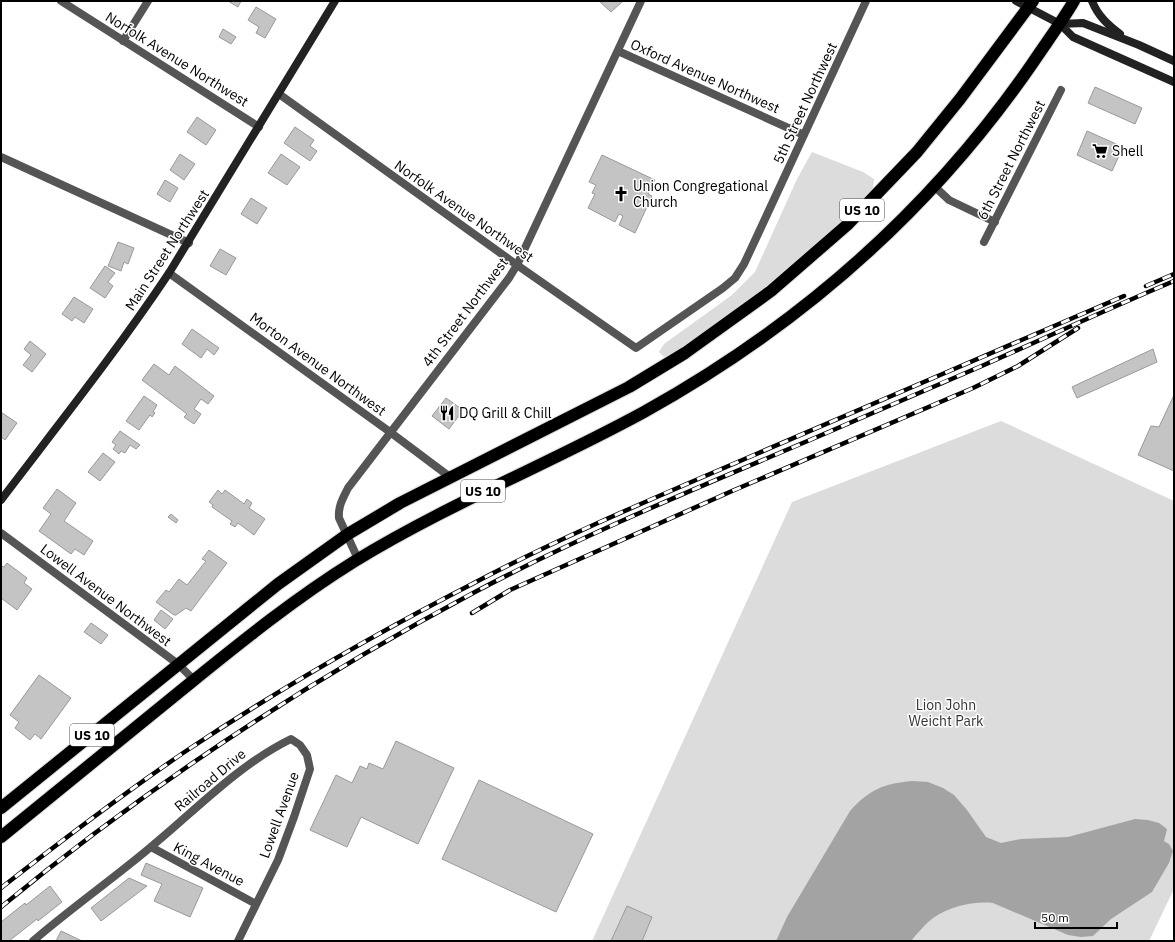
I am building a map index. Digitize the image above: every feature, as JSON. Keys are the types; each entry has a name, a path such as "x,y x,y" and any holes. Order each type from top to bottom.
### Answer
{"highway":[{"name":"US 10","path":"1,837 238,644 307,592 358,559 415,527 483,491 642,412 719,366 779,326 833,282 885,236 934,186 960,157 1004,102 1060,24 1074,1"},
{"name":"US 10","path":"1,808 278,584 348,534 394,506 629,387 685,353 771,291 847,225 917,152 960,99 1031,4"}],"street":[{"name":"Norfolk Avenue Northwest","path":"61,1 259,127"},
{"path":"123,41 148,1"},
{"name":"Main Street Northwest","path":"1,500 94,379 169,273 189,243 335,1"},
{"name":"4th Street Northwest","path":"358,559 348,534 339,518 338,512 340,503 348,488 510,278 518,265 641,1"},
{"name":"5th Street Northwest","path":"636,348 723,288 735,278 744,264 866,1"},
{"path":"1016,1 1031,4 1060,24 1073,38 1174,82"},
{"path":"1092,1 1096,11 1105,22 1129,41"},
{"path":"1060,24 1083,23 1174,61"},
{"name":"Oxford Avenue Northwest","path":"618,51 804,135"},
{"name":"6th Street Northwest","path":"984,242 1061,90"},
{"name":"Norfolk Avenue Northwest","path":"279,94 636,348"},
{"path":"1,157 189,243"},
{"path":"934,186 949,200 995,222"},
{"name":"Morton Avenue Northwest","path":"169,273 450,477"},
{"name":"Lowell Avenue Northwest","path":"1,532 178,664 194,680"},
{"name":"Railroad Drive","path":"33,941 151,847 252,761 291,739"},
{"name":"Lowell Avenue","path":"256,904 278,860 310,769 307,755 300,745 291,739"},
{"name":"King Avenue","path":"151,847 256,904"},
{"path":"238,941 256,904"}],"green space":[{"path":"812,152 863,172 874,179 873,189 852,212 769,284 691,343 664,357 659,352 664,344 732,295 755,272 797,179"},
{"name":"Lion John Weicht Park","path":"1001,421 1174,501 1174,889 1149,941 592,941 792,502"}],"shaded area":[{"path":"912,781 928,782 943,788 954,795 967,810 986,837 1001,843 1021,839 1068,837 1135,819 1159,823 1167,829 1164,841 1169,844 1173,851 1169,863 1152,892 1111,919 1093,936 1081,937 1068,935 993,903 977,903 954,908 939,914 927,923 911,941 776,941 787,917 850,811 864,797 878,789 893,784"}],"building":[{"path":"228,1 241,1 238,7"},
{"path":"599,1 623,1 611,12"},
{"path":"256,7 276,19 265,38 256,33 259,27 248,20"},
{"path":"223,29 236,37 231,44 219,37"},
{"name":"Shell","path":"1095,87 1142,108 1135,124 1088,103"},
{"path":"197,117 216,130 206,145 187,132"},
{"path":"295,127 314,140 310,146 317,151 310,161 284,143"},
{"name":"Shell","path":"1087,131 1123,147 1112,171 1077,155"},
{"path":"180,154 195,164 184,180 170,170"},
{"path":"281,154 300,167 287,185 268,173"},
{"name":"Union Congregational Church","path":"602,155 655,180 648,194 652,196 635,233 619,225 623,216 619,214 615,222 588,208 595,194 592,193 596,185 589,182"},
{"path":"165,180 178,188 170,202 157,194"},
{"path":"251,198 267,208 257,224 241,214"},
{"path":"118,242 134,248 128,264 124,262 121,271 108,266"},
{"path":"220,249 236,258 226,275 210,266"},
{"path":"105,266 115,273 108,282 113,286 105,298 90,288"},
{"path":"74,297 93,309 84,323 75,317 72,321 62,314"},
{"path":"192,329 219,348 214,355 207,349 201,358 182,344"},
{"path":"30,341 46,354 32,372 23,365 31,355 24,349"},
{"path":"1153,349 1157,362 1077,398 1072,387"},
{"path":"154,364 169,375 175,366 214,396 208,404 201,399 194,409 201,414 194,424 184,417 187,414 142,380"},
{"path":"1174,395 1174,471 1138,455 1151,426 1159,427"},
{"path":"144,396 157,405 153,412 155,413 152,417 150,415 139,430 126,421"},
{"name":"DQ Grill & Chill","path":"446,398 463,410 449,429 432,416"},
{"path":"1,412 17,423 5,440 1,437"},
{"path":"120,431 140,445 136,449 130,445 125,453 121,451 119,454 113,449 116,445 112,442"},
{"path":"103,453 115,462 100,481 88,472"},
{"path":"57,489 76,503 64,521 93,541 84,555 75,549 71,554 39,531 51,514 43,508"},
{"path":"218,490 222,494 225,490 244,504 247,499 252,503 249,508 265,519 254,535 238,523 235,527 230,524 232,521 212,507 213,505 209,502"},
{"path":"171,514 178,520 176,523 168,517"},
{"path":"209,550 227,563 191,611 186,608 174,615 156,602 166,590 169,592 179,579 187,585 206,561 202,559"},
{"path":"7,563 27,578 24,583 32,589 17,610 1,598 1,566 4,567"},
{"path":"161,610 173,619 165,629 154,620"},
{"path":"91,623 108,635 101,644 84,632"},
{"path":"39,675 71,698 41,739 35,734 30,740 15,728 19,722 10,715"},
{"path":"396,741 454,768 418,844 361,817 347,847 310,830 336,775 352,783 360,766 367,769 369,763 383,769"},
{"path":"479,780 593,834 556,912 442,859"},
{"path":"146,863 203,888 190,917 154,901 162,884 141,875"},
{"path":"129,878 147,886 101,921 91,908"},
{"path":"50,886 62,902 9,941 1,941 1,922"},
{"path":"627,906 652,917 642,941 611,941"},
{"path":"61,931 82,941 56,941"}],"railway":[{"path":"1146,286 1174,274"},
{"path":"1,907 114,819 230,738 351,662 475,592 561,549 648,509 984,365 1174,281"},
{"path":"1,888 92,818 221,728 292,684 437,602 508,565 612,516 1124,296"},
{"path":"472,613 510,590 732,491 973,388 1018,366 1078,328"}],"place":[{"name":"Shell","path":"1100,151"},
{"name":"Union Congregational Church","path":"621,194"},
{"name":"DQ Grill & Chill","path":"447,413"}]}
